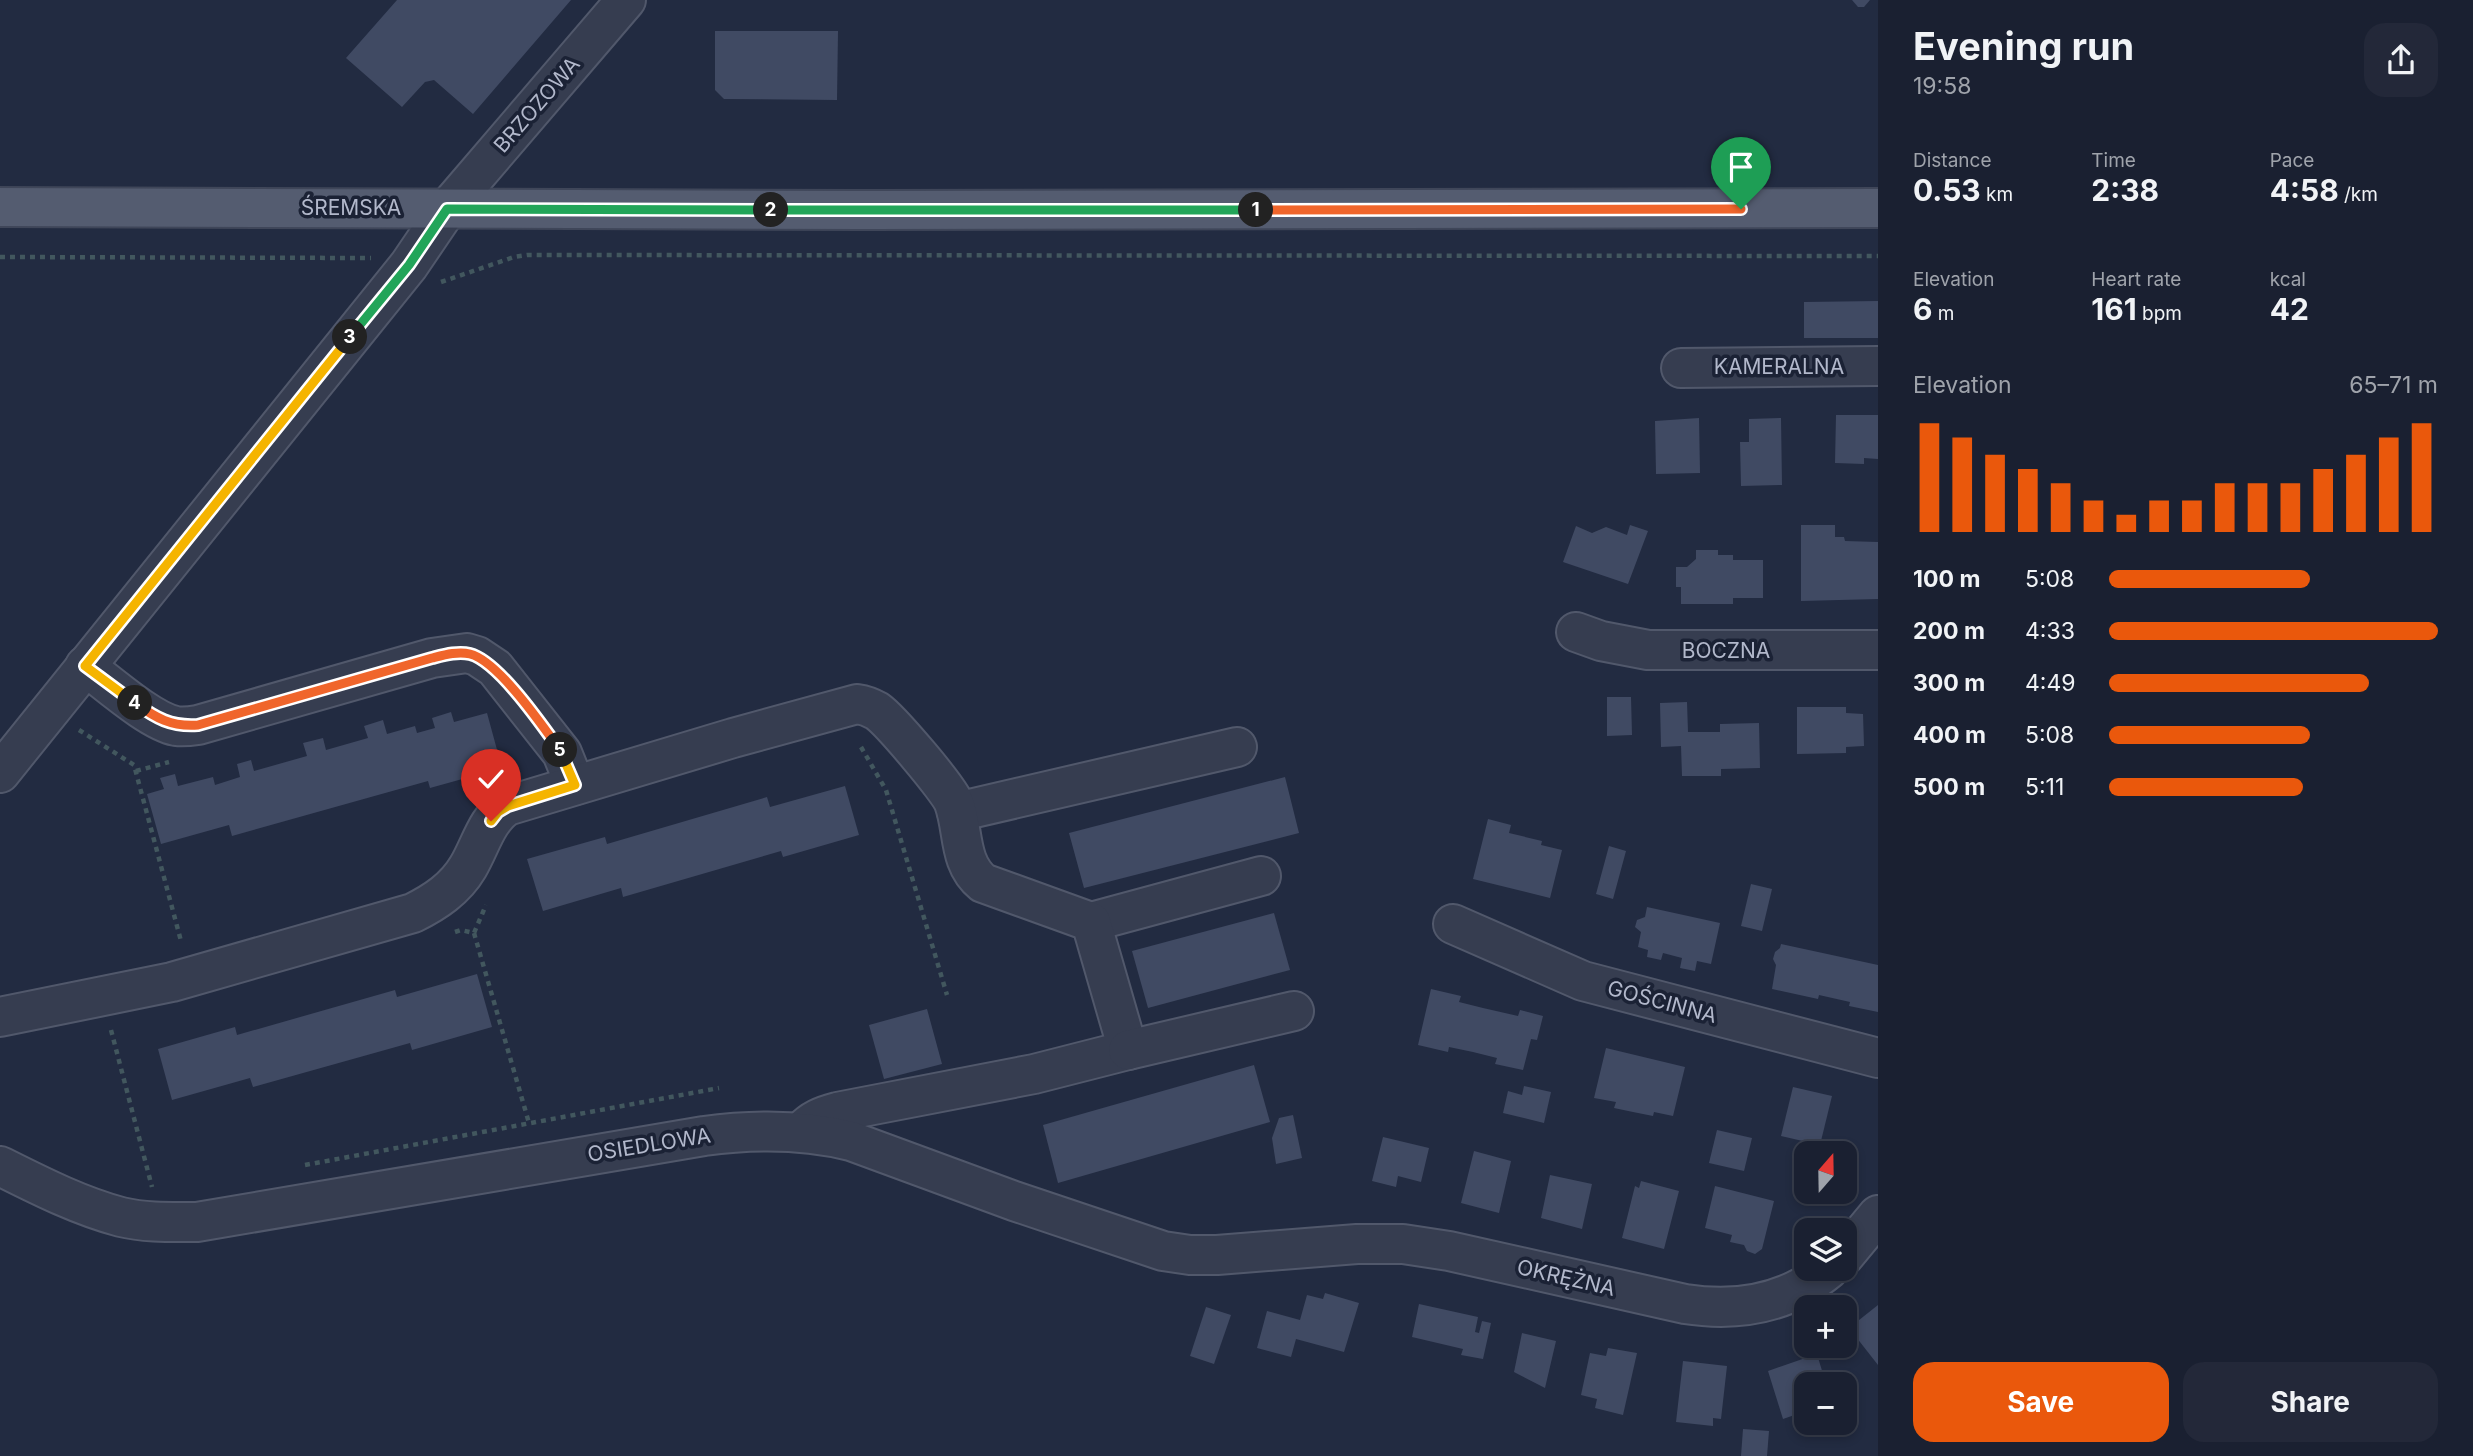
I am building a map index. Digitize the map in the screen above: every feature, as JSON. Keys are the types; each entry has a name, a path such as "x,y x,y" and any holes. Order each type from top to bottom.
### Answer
{"main road":[{"name":"ŚREMSKA","path":"0,207 1474,211 1878,208"}],"street":[{"name":"BRZOZOWA","path":"0,773 409,265 447,209 626,0"},
{"name":"KAMERALNA","path":"1681,368 1878,366"},
{"name":"BOCZNA","path":"1576,632 1601,641 1648,650 1878,650"},
{"path":"85,666 153,716 167,723 189,726 432,658 467,653 495,668 562,754 575,785"},
{"path":"0,1017 172,982 413,913 443,896 456,883 468,868 498,812 520,801 856,704 867,706 887,719 951,796 957,812 964,851 974,876 983,883 1091,922 1261,876"},
{"path":"957,812 1237,747"},
{"path":"1091,922 1128,1050"},
{"name":"GOŚCINNA","path":"1454,925 1583,981 1878,1058"},
{"path":"802,1131 808,1123 819,1117 837,1112 1034,1074 1294,1011"},
{"name":"OSIEDLOWA","path":"0,1166 80,1203 122,1217 197,1222 692,1138 748,1131 802,1131 885,1152 1026,1205 1163,1251 1217,1255 1293,1250"},
{"path":"1857,1240 1878,1215"},
{"name":"OKRĘŻNA","path":"1293,1250 1379,1243 1425,1247 1711,1308 1753,1306 1801,1288 1811,1281"}],"path":[{"path":"437,283 527,255 1878,256"},
{"path":"0,257 376,258"},
{"path":"49,711 135,765 181,942"},
{"path":"860,746 886,790 947,995"},
{"path":"136,771 177,760"},
{"path":"490,895 474,933 529,1123"},
{"path":"448,934 461,930 474,933"},
{"path":"110,1026 153,1193"},
{"path":"301,1165 719,1088"}],"building":[{"path":"397,0 571,0 473,114 434,80 425,82 402,107 346,58"},
{"path":"1852,0 1870,0 1864,7 1858,7"},
{"path":"715,31 838,31 837,100 724,99 715,90"},
{"path":"1878,301 1878,338 1804,338 1804,302"},
{"path":"1836,415 1878,415 1878,459 1864,458 1864,464 1835,463"},
{"path":"1699,418 1700,473 1656,474 1655,421"},
{"path":"1781,418 1782,485 1741,486 1740,442 1749,442 1749,419"},
{"path":"1630,525 1648,531 1628,584 1563,562 1576,526 1592,533 1606,527 1627,535"},
{"path":"1801,525 1835,525 1835,537 1844,537 1845,541 1878,542 1878,599 1801,601"},
{"path":"1696,550 1718,550 1718,555 1733,555 1733,560 1763,560 1763,598 1733,598 1733,604 1681,604 1681,587 1676,587 1676,567 1687,567 1696,559"},
{"path":"1607,697 1631,697 1632,735 1607,736"},
{"path":"1687,702 1688,732 1720,732 1720,724 1759,723 1760,768 1721,769 1721,776 1682,776 1681,746 1661,747 1660,703"},
{"path":"1797,707 1846,707 1846,713 1863,714 1864,746 1846,747 1846,753 1797,754"},
{"path":"451,712 454,722 487,713 502,768 430,788 428,781 232,836 229,825 161,844 147,794 164,789 160,778 175,774 178,786 213,777 215,785 240,777 237,764 251,760 254,771 307,756 303,743 323,738 326,750 368,738 364,726 383,720 387,734 415,726 417,733 435,728 432,718"},
{"path":"1285,777 1299,833 1084,888 1069,833"},
{"path":"845,786 859,835 783,857 781,851 623,897 621,888 543,911 527,859 605,837 607,844 767,797 770,807"},
{"path":"1488,819 1511,825 1509,833 1542,841 1541,845 1562,850 1550,898 1473,879"},
{"path":"1609,846 1626,851 1613,899 1596,894"},
{"path":"1751,884 1772,889 1762,931 1741,926"},
{"path":"1647,907 1720,923 1711,964 1697,961 1695,971 1680,968 1682,958 1663,953 1661,960 1647,957 1648,950 1638,947 1641,932 1635,927 1637,920 1645,917"},
{"path":"1274,913 1290,970 1148,1008 1132,951"},
{"path":"1781,944 1878,965 1878,1012 1849,1006 1850,1002 1819,995 1818,999 1772,989 1776,965 1773,959"},
{"path":"477,974 492,1027 412,1050 410,1043 253,1087 250,1078 172,1100 158,1049 235,1027 237,1035 395,990 397,997"},
{"path":"1431,989 1461,996 1459,1002 1483,1008 1518,1016 1520,1010 1543,1016 1537,1040 1531,1039 1523,1070 1495,1064 1497,1058 1473,1052 1449,1047 1448,1052 1418,1045"},
{"path":"927,1009 942,1064 884,1079 869,1025"},
{"path":"1606,1048 1685,1067 1673,1116 1654,1112 1653,1116 1614,1108 1616,1102 1594,1098"},
{"path":"1254,1065 1270,1122 1058,1183 1043,1125"},
{"path":"1524,1086 1551,1092 1544,1123 1503,1113 1508,1091 1522,1095"},
{"path":"1793,1087 1832,1096 1821,1141 1803,1141 1781,1136"},
{"path":"1293,1115 1302,1158 1276,1164 1272,1138 1279,1118"},
{"path":"1717,1130 1752,1138 1744,1171 1709,1163"},
{"path":"1383,1137 1429,1148 1421,1182 1398,1176 1396,1187 1372,1181"},
{"path":"1474,1151 1511,1161 1499,1213 1461,1203"},
{"path":"1550,1175 1592,1184 1582,1229 1541,1218"},
{"path":"1641,1181 1679,1191 1664,1249 1622,1238 1635,1186 1639,1188"},
{"path":"1715,1186 1774,1201 1762,1249 1755,1254 1747,1251 1744,1245 1730,1242 1732,1235 1705,1228"},
{"path":"1325,1293 1359,1303 1344,1352 1296,1339 1291,1357 1257,1348 1267,1311 1300,1320 1307,1295 1323,1299"},
{"path":"1419,1304 1478,1317 1475,1332 1479,1333 1482,1321 1491,1323 1483,1359 1461,1355 1463,1349 1412,1337"},
{"path":"1878,1305 1878,1365 1857,1338 1857,1322"},
{"path":"1206,1307 1231,1315 1214,1364 1190,1356"},
{"path":"1522,1333 1556,1341 1545,1388 1514,1372"},
{"path":"1608,1348 1637,1353 1623,1415 1595,1408 1597,1399 1581,1395 1590,1353 1606,1356"},
{"path":"1805,1358 1818,1358 1822,1372 1794,1372 1794,1415 1783,1419 1768,1371"},
{"path":"1683,1361 1727,1366 1721,1419 1713,1418 1713,1426 1676,1422"},
{"path":"1743,1429 1769,1431 1767,1456 1741,1456"}],"route":[{"path":"491,821 498,812 508,806 575,785 554,742 495,668 477,656 456,653 432,658 189,726 167,723 153,716 85,666 409,265 447,209 1741,209"}]}
